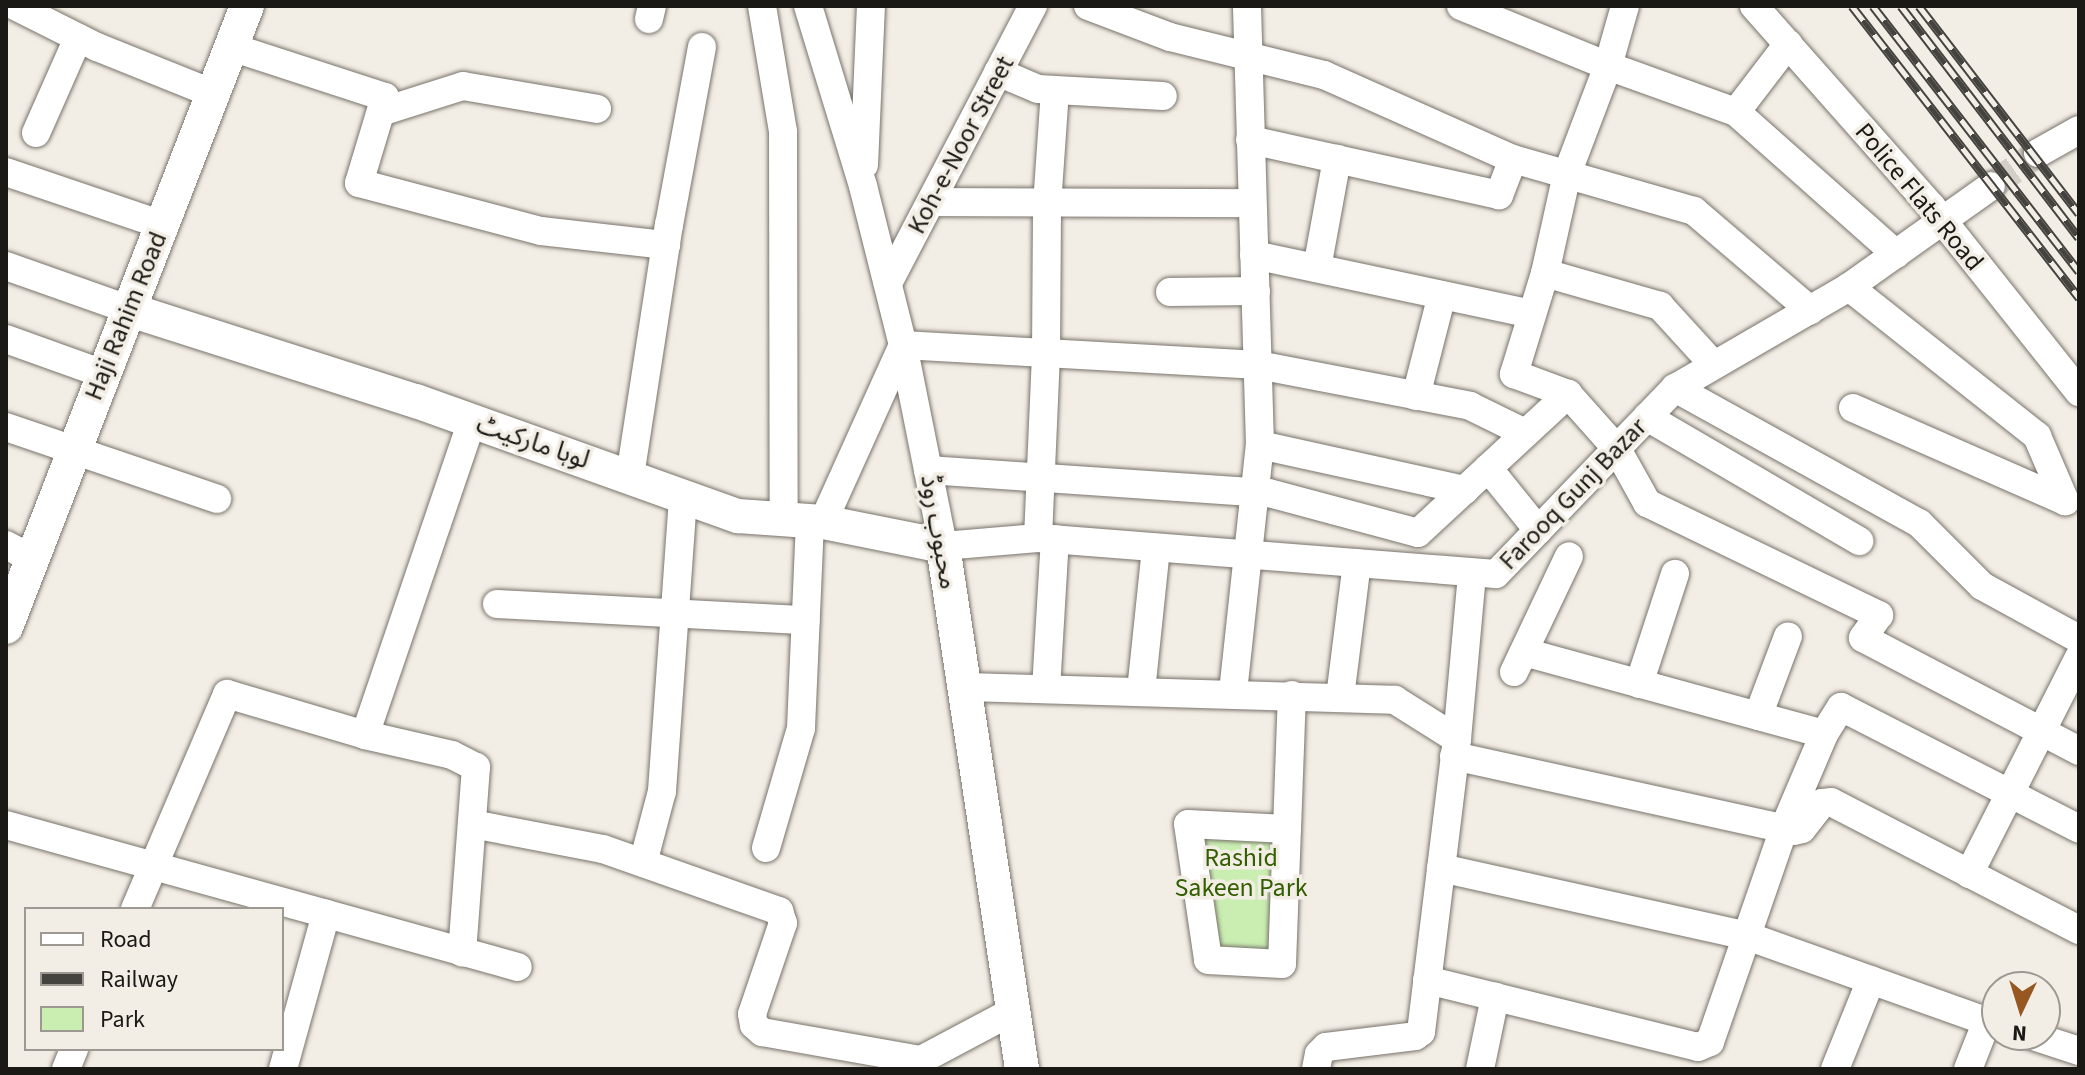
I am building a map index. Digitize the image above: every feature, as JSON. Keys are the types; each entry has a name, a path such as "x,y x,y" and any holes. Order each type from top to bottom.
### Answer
{"main road":[{"name":"Haji Rahim Road","path":"6,627 19,552 74,449 247,6"},
{"name":"لوہا مارکیٹ","path":"130,310 472,421 738,516 806,520 943,546"},
{"name":"محبوب روڈ","path":"943,546 1022,1069"}],"street":[{"path":"15,6 78,38 214,94"},
{"path":"762,6 783,132 806,520 806,620 801,728 766,848"},
{"name":"محبوب روڈ","path":"808,6 863,186 888,283 943,546"},
{"path":"863,186 871,6"},
{"name":"Koh-e-Noor Street","path":"888,283 1033,6"},
{"path":"1088,6 1170,37 1324,75 1513,159 1694,211 1810,310"},
{"path":"1233,692 1260,445 1247,6"},
{"path":"1461,6 1608,66 1736,112 1896,254"},
{"path":"1625,6 1608,66 1567,174 1545,273 1514,374 1568,394 1617,449 1647,503 1879,615 1863,638 2079,751"},
{"name":"Police Flats Road","path":"1754,6 1942,220 2079,392"},
{"path":"36,133 78,38"},
{"path":"1736,112 1788,44"},
{"path":"231,47 385,97 359,183 541,231 666,245"},
{"path":"630,476 666,245 702,47"},
{"path":"998,72 1038,89 1163,96"},
{"path":"381,112 463,86 597,109"},
{"path":"1046,689 1046,539 1041,478 1047,205 1055,90"},
{"path":"2038,153 2079,130"},
{"path":"1250,140 1499,195 1513,159"},
{"path":"1317,268 1337,159"},
{"path":"6,172 163,225"},
{"name":"Farooq Gunj Bazar","path":"943,546 1046,539 1496,574 1675,388 1849,287 1991,186"},
{"path":"932,202 1047,205 1252,203"},
{"path":"1254,255 1532,314"},
{"path":"6,266 130,310"},
{"path":"1545,273 1660,306 1713,364"},
{"path":"1849,287 2037,436 2065,501 1853,408"},
{"path":"1170,292 1256,291"},
{"path":"1416,396 1442,295"},
{"path":"6,339 104,374"},
{"path":"806,520 903,345 1258,365 1470,406 1525,433"},
{"path":"1675,388 1919,523 1982,586 2079,639"},
{"path":"928,470 1256,492 1418,533 1568,394"},
{"path":"1647,417 1859,541"},
{"path":"365,735 472,421"},
{"path":"6,427 217,499"},
{"path":"1260,445 1465,490"},
{"path":"1488,468 1538,530"},
{"path":"643,863 662,791 683,495"},
{"path":"1141,691 1156,548"},
{"path":"1569,556 1519,662 1639,684 1824,734"},
{"path":"1340,697 1357,563"},
{"path":"1316,1069 1319,1054 1326,1047 1419,1035 1456,747 1472,573"},
{"path":"1639,684 1675,574"},
{"path":"497,604 806,620"},
{"path":"1758,716 1788,636"},
{"path":"1969,874 2079,657"},
{"path":"965,687 1233,692 1395,700 1456,747 1784,828 1799,831 1822,803 1831,802 2079,930"},
{"path":"136,907 227,694 365,735 452,755 476,767 462,952"},
{"path":"1287,829 1188,824 1208,960 1282,964 1292,695"},
{"path":"1427,980 1698,1047 1714,1036 1784,828 1836,710 1845,708 2079,829"},
{"path":"472,824 603,849 779,911 783,917 752,1014 754,1025 762,1032 912,1064 1013,1011"},
{"path":"6,825 518,967"},
{"path":"1441,868 1747,936 1981,1019"},
{"path":"283,1069 326,914"},
{"path":"1835,1069 1871,980"},
{"path":"1480,1069 1495,997"},
{"path":"1968,1069 1981,1044"}],"green space":[{"name":"Rashid Sakeen Park","path":"1188,824 1287,829 1282,964 1208,960"}],"tunnel":[{"path":"1991,186 2038,153"}],"railway":[{"path":"1852,6 2079,298"},
{"path":"1873,6 2079,272"},
{"path":"1901,6 2079,238"},
{"path":"1919,6 2079,214"}]}
